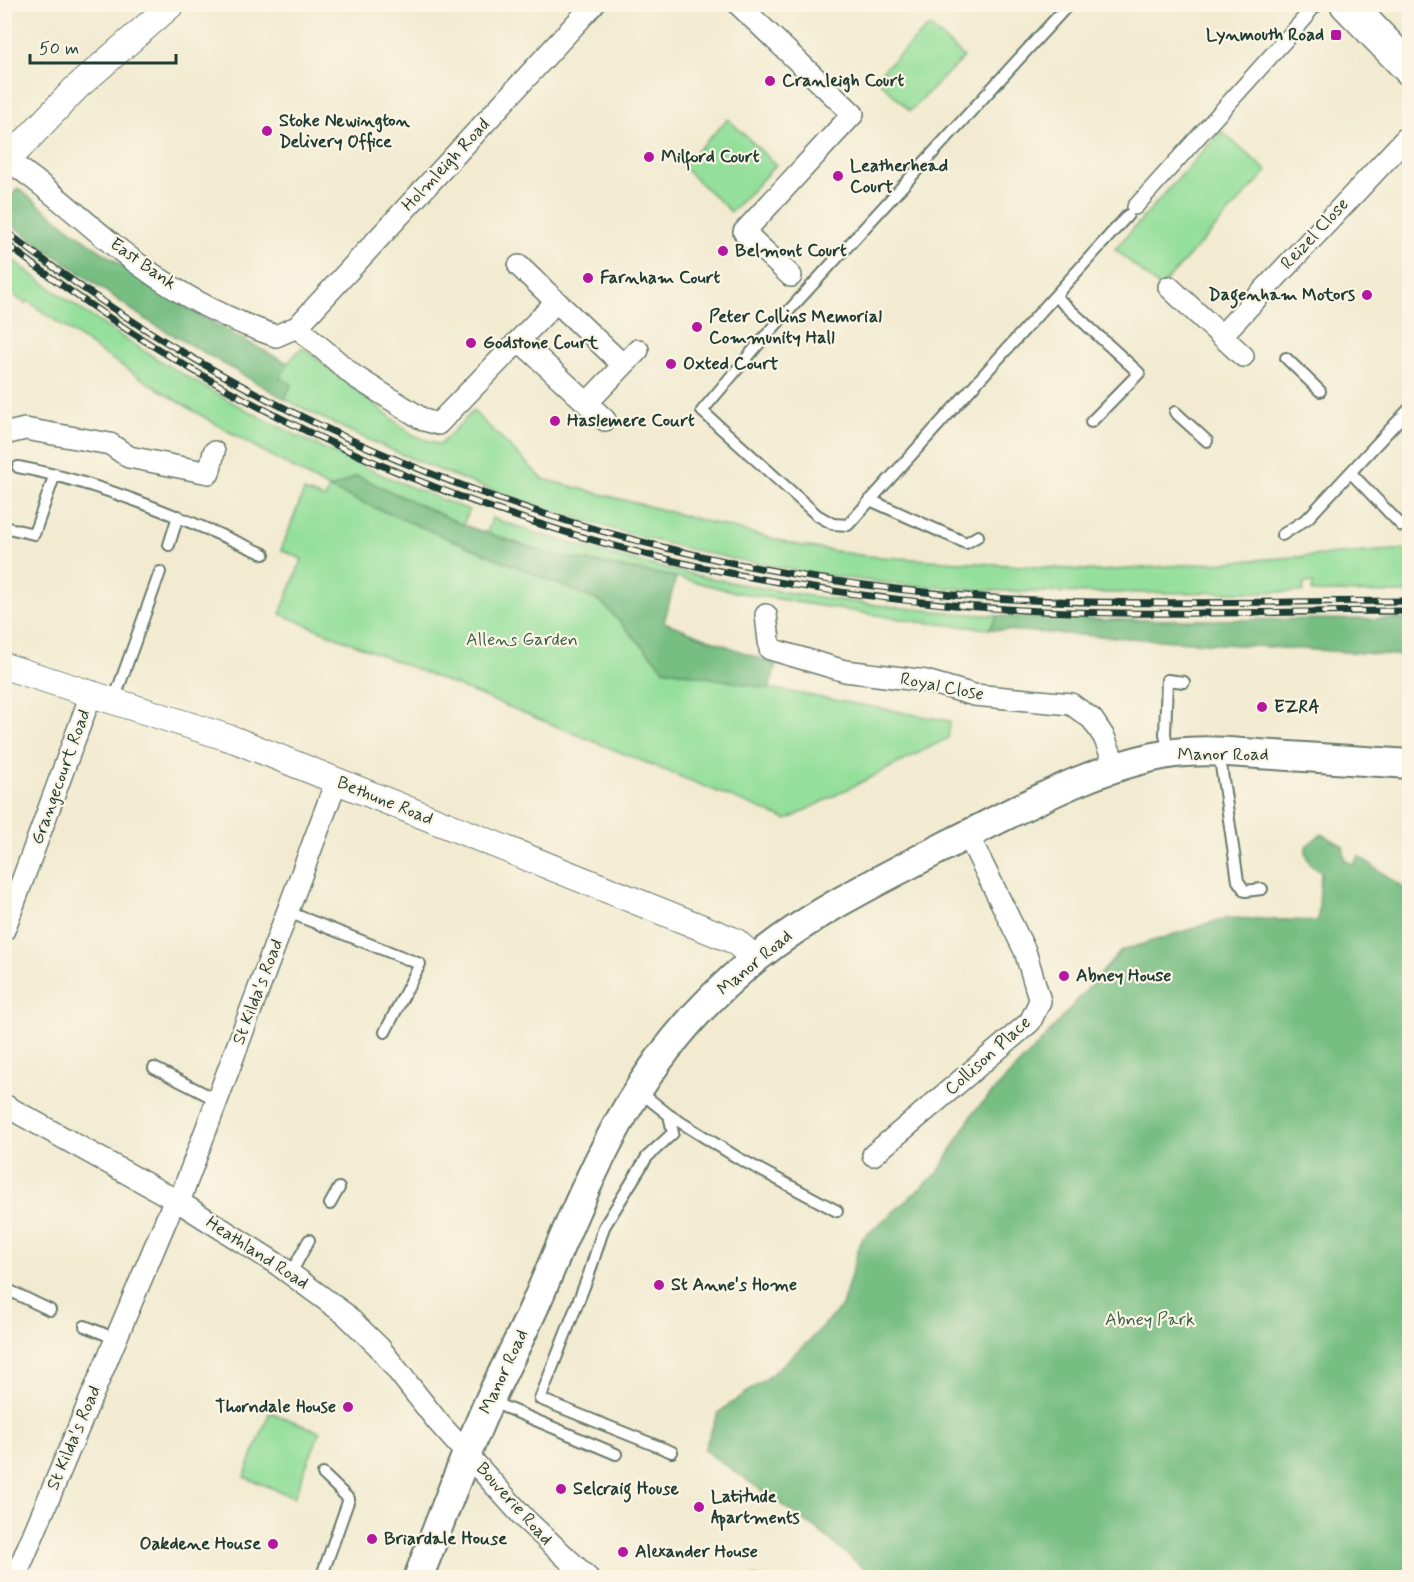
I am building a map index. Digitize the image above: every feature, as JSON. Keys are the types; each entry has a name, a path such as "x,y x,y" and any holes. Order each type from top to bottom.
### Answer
{"highway":[{"path":"1360,9 1410,69"}],"main road":[{"name":"Manor Road","path":"418,1578 467,1453 536,1305 568,1222 601,1153 637,1090 684,1027 755,959 805,922 858,891 1044,797 1116,767 1169,755 1220,751 1406,769"}],"street":[{"path":"6,161 76,87 172,4"},
{"name":"Holmleigh Road","path":"297,327 594,4"},
{"path":"738,4 853,114 741,229 792,276"},
{"path":"1132,211 1306,17"},
{"name":"Reizel Close","path":"1222,335 1410,134"},
{"name":"East Bank","path":"6,161 26,172 118,249 237,323 276,336 297,327"},
{"path":"519,266 556,302 631,358 586,403"},
{"path":"1169,288 1243,356"},
{"path":"297,327 354,376 432,424 443,421 556,302"},
{"path":"520,341 605,420"},
{"path":"4,434 25,429 110,444 129,456 209,473 214,452"},
{"name":"Royal Close","path":"766,615 770,649 809,661 845,671 926,681 974,695 1071,704 1092,719 1104,737 1116,767"},
{"name":"Bethune Road","path":"4,666 235,740 735,941 755,959"},
{"name":"Grangecourt Road","path":"4,930 103,696"},
{"name":"St Kilda's Road","path":"15,1578 177,1200 217,1100 336,782"},
{"name":"Collison Place","path":"873,1155 1030,1022 1040,1001 1025,951 968,835"},
{"name":"Heathland Road","path":"4,1105 177,1200 291,1273 345,1314 379,1347 438,1422 467,1453"},
{"name":"Bouverie Road","path":"467,1453 526,1520 588,1578"}],"lane":[{"path":"1069,4 762,340 702,411 825,520 834,524 848,525 1132,211"},
{"path":"1306,17 1318,4"},
{"path":"1055,296 1139,373 1091,422"},
{"path":"1286,358 1320,391"},
{"path":"1282,535 1308,518 1410,408"},
{"path":"1175,412 1207,441"},
{"path":"18,467 55,474 178,516 264,554"},
{"path":"1351,473 1402,526"},
{"path":"4,527 34,534 55,474"},
{"path":"870,500 966,543 978,536"},
{"path":"169,545 178,516"},
{"path":"103,696 160,572"},
{"path":"1169,755 1166,734 1167,680 1184,682"},
{"path":"1220,751 1238,881 1245,891 1262,889"},
{"path":"288,912 420,964 385,1032"},
{"path":"154,1068 217,1100"},
{"path":"637,1090 669,1115 738,1158 837,1211"},
{"path":"669,1115 673,1133 648,1157 604,1227 590,1274 540,1399 672,1452"},
{"path":"330,1204 339,1188"},
{"path":"291,1273 309,1240"},
{"path":"4,1288 50,1310"},
{"path":"85,1326 116,1339"},
{"path":"490,1401 616,1454"},
{"path":"321,1578 350,1499 323,1474"}],"green space":[{"path":"929,26 964,57 910,111 879,81 882,77 879,74"},
{"path":"728,119 776,165 731,212 682,166"},
{"path":"1221,131 1267,171 1160,288 1115,249"},
{"path":"18,188 82,238 148,283 217,325 288,363 280,378 292,384 285,399 145,319 5,220 5,204"},
{"name":"Allens Garden","path":"4,253 112,331 227,399 346,459 469,510 463,525 357,476 330,489 602,602 664,669 950,721 948,738 787,820 280,614 302,559 281,550 304,491 325,499 329,488 176,400 101,352 28,301 25,304 5,288"},
{"path":"302,347 413,435 440,445 473,411 543,479 797,545 866,556 1100,571 1409,549 1409,593 1312,592 1313,583 1304,583 1303,592 999,591 898,584 819,574 740,560 661,542 582,520 506,495 356,434 285,399 291,384 280,378 288,363"},
{"path":"357,476 463,525 549,554 676,577 664,622 776,665 769,689 664,669 601,602 330,489"},
{"path":"492,518 615,556 742,584 870,604 998,616 989,629 919,622 735,592 676,577 549,554 487,533"},
{"path":"998,616 1109,620 1409,619 1409,656 989,629"},
{"name":"Abney Park","path":"1322,834 1343,846 1345,860 1353,865 1359,856 1409,892 1409,1577 874,1577 817,1529 704,1450 718,1413 767,1378 809,1341 842,1306 861,1240 938,1173 973,1113 1038,1045 1121,951 1226,918 1318,921 1321,872 1309,861 1306,846"},
{"path":"270,1412 320,1432 294,1497 244,1477"}],"railway":[{"path":"4,230 110,306 220,374 335,432 452,482 574,523 698,555 825,579 954,595 1125,603 1410,601"},
{"path":"4,242 111,319 221,386 335,444 452,494 573,534 697,566 824,590 954,605 1125,613 1410,611"}],"place":[{"name":"Lynmouth Road","path":"1336,35"},
{"name":"Cranleigh Court","path":"770,81"},
{"name":"Stoke Newington Delivery Office","path":"267,131"},
{"name":"Milford Court","path":"649,157"},
{"name":"Leatherhead Court","path":"838,176"},
{"name":"Belmont Court","path":"723,251"},
{"name":"Farnham Court","path":"588,278"},
{"name":"Dagenham Motors","path":"1367,295"},
{"name":"Peter Collins Memorial Community Hall","path":"697,327"},
{"name":"Godstone Court","path":"471,343"},
{"name":"Oxted Court","path":"671,364"},
{"name":"Haslemere Court","path":"555,421"},
{"name":"EZRA","path":"1262,707"},
{"name":"Abney House","path":"1064,976"},
{"name":"St Anne's Home","path":"659,1285"},
{"name":"Thorndale House","path":"348,1407"},
{"name":"Selcraig House","path":"561,1489"},
{"name":"Latitude Apartments","path":"699,1507"},
{"name":"Briardale House","path":"372,1539"},
{"name":"Oakdene House","path":"273,1544"},
{"name":"Alexander House","path":"623,1552"}]}
